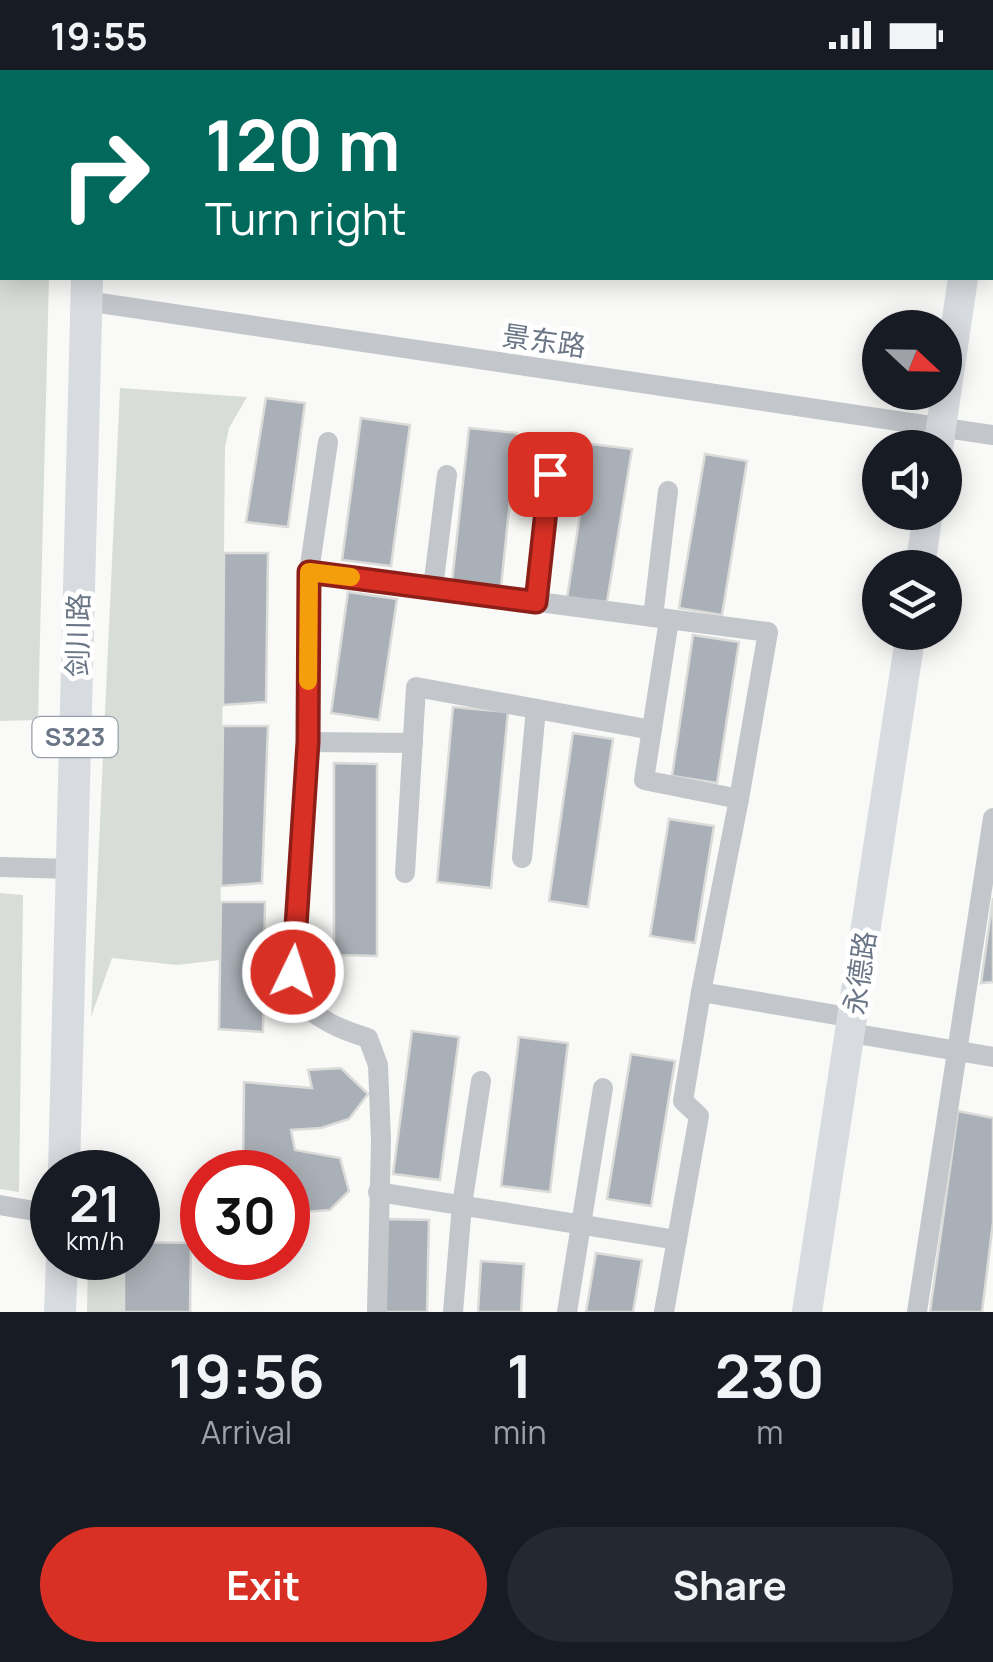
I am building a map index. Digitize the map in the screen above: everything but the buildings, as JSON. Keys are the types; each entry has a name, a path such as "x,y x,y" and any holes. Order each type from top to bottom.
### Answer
{"main road":[{"name":"剑川路","path":"65,1150 86,289"},
{"path":"60,1312 61,1280"}],"street":[{"path":"940,430 963,280"},
{"name":"景东路","path":"86,289 899,430"},
{"name":"景东路","path":"962,436 993,435"},
{"path":"328,442 309,572 308,742 293,972 295,998 315,1017 338,1030 368,1038 378,1065 377,1312"},
{"path":"536,602 550,474"},
{"path":"433,588 447,475"},
{"path":"668,491 652,730 644,780 739,799"},
{"path":"309,572 768,632 683,1101 699,1116 664,1312"},
{"name":"永德路","path":"807,1312 908,650"},
{"path":"405,873 416,688 652,730"},
{"path":"522,858 536,709"},
{"path":"308,742 413,743"},
{"path":"917,1312 993,818"},
{"path":"0,867 72,869"},
{"path":"701,992 993,1056"},
{"path":"452,1312 462,1205 481,1082"},
{"path":"567,1312 603,1088"},
{"path":"378,1192 677,1240"},
{"path":"0,1205 30,1210"}],"shaded area":[{"path":"0,280 49,280 38,720 0,721"},
{"path":"120,388 247,397 229,428 225,447 220,960 177,965 112,958 91,1017"},
{"path":"0,893 23,895 19,1192 0,1189"},
{"path":"88,1280 124,1280 124,1312 87,1312"}],"slow traffic":[{"path":"308,681 309,572 351,577"}],"route":[{"path":"293,972 308,742 309,572 536,602 550,474"}]}
